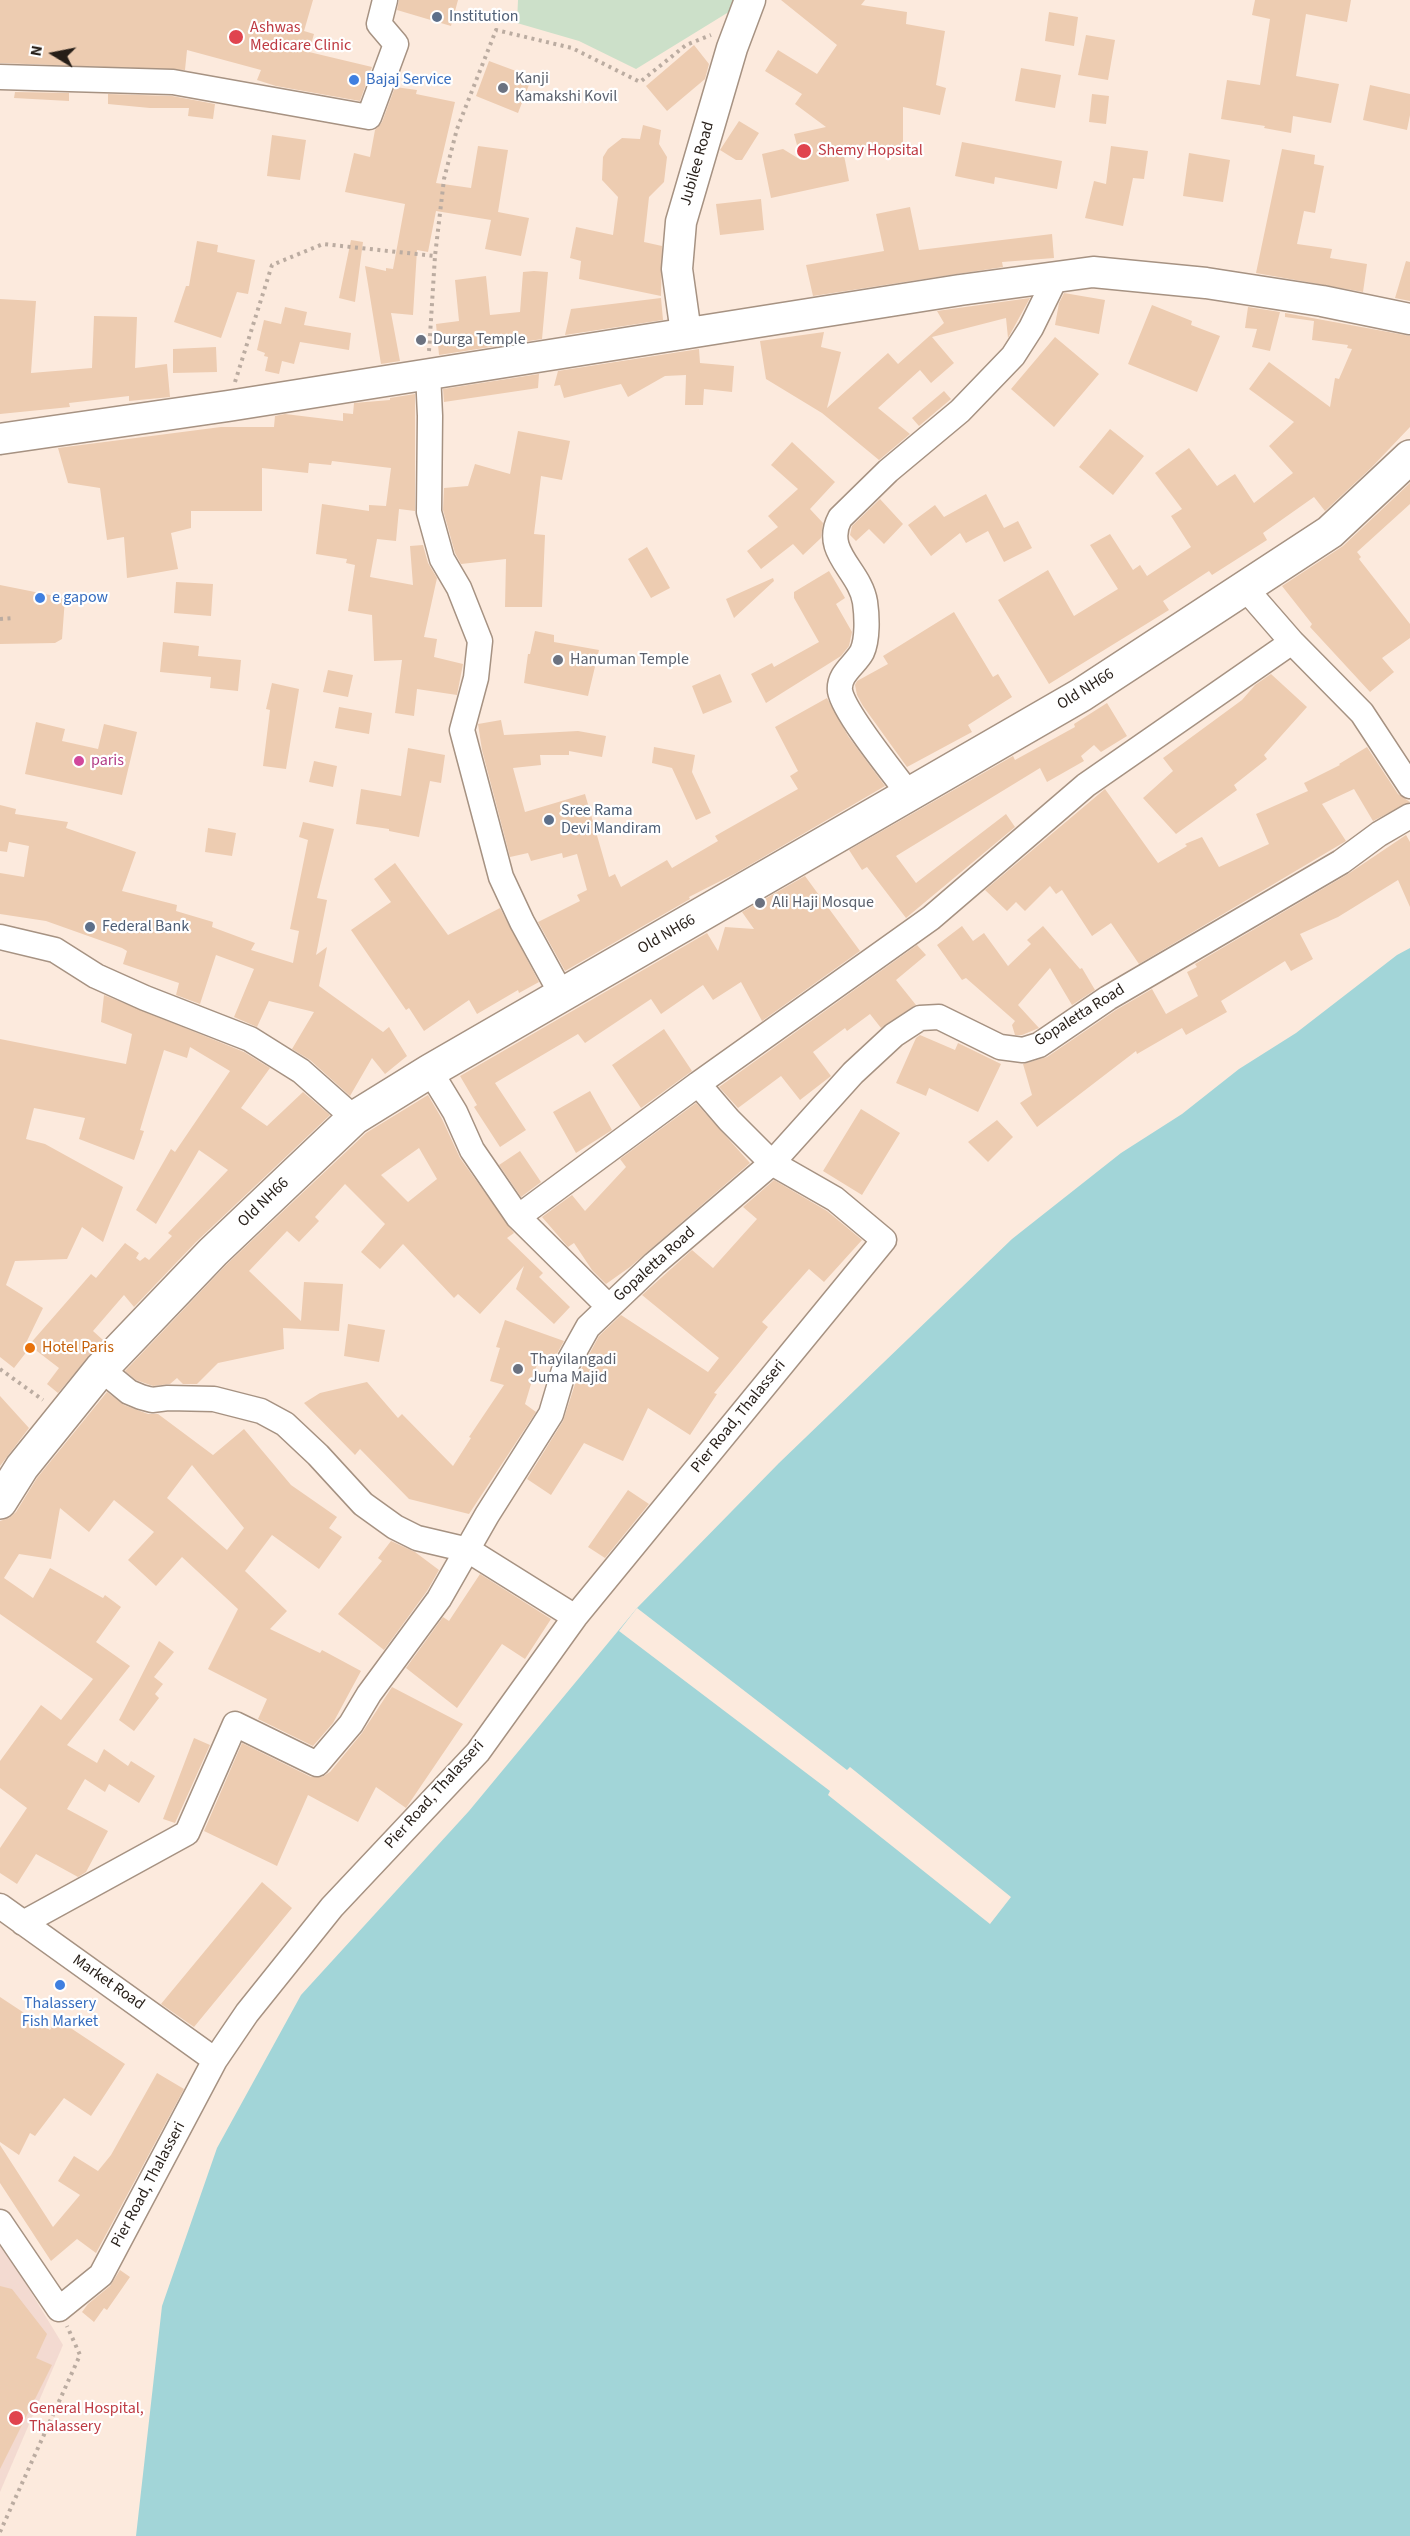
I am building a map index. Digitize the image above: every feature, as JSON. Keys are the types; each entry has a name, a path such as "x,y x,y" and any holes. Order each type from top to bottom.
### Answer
{"main road":[{"name":"Old NH66","path":"0,1502 22,1467 101,1369 213,1252 354,1118 430,1071 1081,695 1330,532 1410,457"}],"street":[{"path":"0,77 173,82 369,117 396,44 379,24 386,0"},
{"name":"Jubilee Road","path":"686,333 677,269 681,222 745,12"},
{"path":"0,439 228,406 960,290 1093,272 1206,283 1322,301 1410,319"},
{"path":"909,795 863,733 840,692 845,672 863,649 866,618 865,600 860,584 836,547 834,540 836,526 840,518 888,471 960,411 1013,356 1031,328 1056,277"},
{"path":"428,373 429,513 442,559 459,588 480,641 476,678 462,730 501,877 522,922 562,995"},
{"path":"1245,588 1292,642 1362,713 1410,786"},
{"path":"518,1217 698,1084 931,918 1086,785 1292,642"},
{"name":"Gopaletta Road","path":"23,1923 187,1833 235,1724 317,1764 351,1724 369,1694 427,1616 468,1550 487,1515 551,1414 564,1371 588,1327 608,1306 772,1163 853,1073 910,1023 920,1018 939,1017 1000,1047 1023,1050 1039,1045 1108,998 1341,862 1379,834 1410,816"},
{"path":"0,937 55,950 96,976 145,998 250,1039 301,1071 354,1118"},
{"path":"430,1071 455,1112 472,1150 518,1217 608,1306"},
{"path":"698,1084 729,1120 772,1163"},
{"name":"Pier Road, Thalasseri","path":"59,2309 101,2275 215,2060 247,2013 332,1907 478,1752 575,1617 884,1240 835,1199 772,1163"},
{"path":"101,1369 129,1392 152,1400 214,1399 261,1411 285,1424 318,1455 363,1504 395,1527 417,1538 468,1550 575,1617"},
{"name":"Market Road","path":"0,1906 215,2060"},
{"path":"0,2222 59,2309"}],"path":[{"path":"428,373 435,256 444,178 457,129 496,30 572,48 640,82 686,45 745,12"},
{"path":"228,406 273,265 323,244 435,256"},
{"path":"0,619 13,618"},
{"path":"0,1370 64,1415"},
{"path":"0,2532 80,2355 59,2309"}],"shaded area":[{"name":"General Hospital, Thalassery","path":"0,2241 63,2345 0,2492"}],"green space":[{"path":"518,0 735,0 732,10 636,69 579,41 517,23"}],"water":[{"path":"1410,948 1410,2536 136,2536 162,2306 217,2148 301,1995 469,1811 637,1608 779,1463 1012,1239 1121,1153 1182,1114 1239,1069 1296,1033 1397,955"}],"pier":[{"path":"637,1608 847,1770 850,1767 1011,1897 990,1924 828,1795 830,1791 619,1631"}],"building":[{"path":"0,0 313,0 304,31 314,34 309,52 372,67 360,101 276,86 257,80 261,70 187,50 185,70 0,63"},
{"name":"Institution","path":"399,0 458,0 451,26 397,10"},
{"path":"781,0 865,0 861,5 907,12 906,24 945,31 936,85 946,88 940,115 903,107 903,151 843,150 849,181 771,198 762,154 783,149 801,160 794,134 826,127 795,104 802,94 765,71 778,50 817,74 837,45"},
{"path":"1255,0 1351,0 1347,22 1306,14 1296,76 1339,84 1331,123 1293,116 1291,133 1221,119 1227,80 1260,85 1270,19 1252,15"},
{"path":"1049,12 1078,17 1074,46 1045,41"},
{"path":"1086,35 1115,40 1108,80 1078,75"},
{"path":"694,45 709,64 705,79 667,111 646,86"},
{"path":"489,61 532,77 518,113 476,96"},
{"path":"1021,68 1061,75 1055,108 1015,101"},
{"path":"1370,85 1410,94 1407,130 1363,120"},
{"path":"395,87 417,90 416,94 455,102 436,183 471,188 478,146 508,150 498,212 529,218 521,256 485,249 491,220 436,211 428,252 417,250 413,315 391,313 400,361 381,364 365,266 386,271 386,268 393,269 405,204 345,192 354,153 370,157 375,130 382,122"},
{"path":"15,92 69,93 69,101 14,98"},
{"path":"108,94 172,96 215,104 213,119 188,116 189,108 150,108 108,104"},
{"path":"1092,94 1109,96 1106,124 1089,122"},
{"path":"739,121 759,133 742,160 736,160 720,150"},
{"path":"643,125 661,130 659,144 667,157 664,182 649,197 644,242 662,246 661,296 579,279 581,261 570,258 576,227 613,235 618,197 602,180 603,157 608,149 622,138 640,139"},
{"path":"272,135 306,140 300,180 267,176"},
{"path":"962,142 1062,161 1057,189 995,177 994,184 955,176"},
{"path":"1111,146 1148,151 1144,179 1133,178 1123,226 1085,218 1094,181 1106,184"},
{"path":"1282,149 1315,155 1314,164 1324,166 1315,213 1304,211 1297,244 1332,249 1330,258 1367,264 1363,292 1256,273"},
{"path":"1189,153 1230,160 1223,202 1183,196"},
{"path":"761,199 764,230 720,235 716,204"},
{"path":"910,207 919,250 1052,234 1054,258 1002,262 1003,267 813,296 806,265 884,251 876,214"},
{"path":"351,240 363,242 355,302 339,298"},
{"path":"197,241 218,245 217,252 255,260 248,294 237,292 221,338 174,322 186,286 189,286"},
{"path":"1406,261 1410,262 1410,301 1395,298"},
{"path":"523,272 548,272 542,339 439,355 436,324 459,321 455,280 486,276 490,315 520,312"},
{"path":"1064,293 1105,300 1099,334 1055,325 1059,303"},
{"path":"661,298 663,320 565,335 571,309"},
{"path":"1030,298 1008,338 1006,318 932,337 954,363 931,383 920,370 878,408 910,434 879,460 822,413 766,379 760,341 824,332 821,347 841,352 827,408 888,353 898,364 944,323 937,311"},
{"path":"0,299 36,301 31,373 92,368 94,316 137,317 135,368 167,364 170,397 129,401 129,396 69,403 70,407 0,414"},
{"path":"1152,305 1192,321 1191,325 1220,336 1197,392 1128,364"},
{"path":"285,307 307,312 304,325 351,333 349,350 300,342 294,364 282,361 279,374 265,371 268,357 257,350 264,320 281,324"},
{"path":"1248,307 1280,312 1270,351 1252,347 1257,329 1245,328"},
{"path":"1285,313 1410,336 1410,427 1325,511 1314,497 1263,533 1267,540 1212,575 1209,571 1163,601 1169,610 1049,684 998,600 1048,570 1074,616 1118,589 1090,545 1110,534 1133,570 1140,565 1147,576 1191,547 1171,516 1182,509 1155,473 1189,448 1217,486 1235,474 1254,503 1293,473 1269,446 1294,422 1249,389 1269,362 1330,407 1335,378 1339,379 1352,349 1347,348 1348,345 1312,340 1314,321 1285,317"},
{"path":"1055,337 1099,374 1054,427 1011,389"},
{"path":"216,347 217,372 173,373 173,349"},
{"path":"699,349 700,363 734,366 732,392 704,389 703,405 685,405 686,375 665,376 628,397 621,384 564,398 560,385 554,386 558,371"},
{"path":"539,374 538,388 444,402 443,389"},
{"path":"944,391 951,399 919,426 912,418"},
{"path":"415,394 415,511 399,509 396,541 377,539 370,577 413,585 410,546 423,545 428,563 437,578 424,637 437,639 434,657 463,664 457,695 417,689 414,716 395,713 402,660 374,661 372,615 348,611 355,565 346,563 347,559 316,554 322,504 369,511 369,505 386,506 391,468 332,461 331,465 309,463 308,473 262,468 262,511 191,511 191,528 171,533 178,569 127,578 124,537 107,540 100,488 68,483 58,448 221,427 274,427 275,416 285,414 343,421 343,413 353,414 354,403 390,400 390,398"},
{"path":"1110,429 1144,456 1113,495 1079,467"},
{"path":"518,431 570,441 562,480 541,476 534,534 545,535 542,607 505,607 506,559 461,564 455,553 443,510 444,488 468,486 475,464 510,474"},
{"path":"792,442 835,482 810,509 823,523 821,538 803,555 793,544 761,569 747,551 778,527 768,516 798,489 771,465"},
{"path":"1410,483 1410,504 1357,552 1361,557 1359,559 1410,624 1410,638 1382,658 1394,672 1370,692 1310,627 1312,624 1282,586 1343,546"},
{"path":"986,494 1004,528 1018,521 1032,548 1004,562 988,531 966,543 960,533 931,556 908,525 935,505 944,517"},
{"path":"880,499 903,524 884,544 869,529 856,541 850,535 852,526"},
{"path":"647,547 670,588 651,598 628,559"},
{"path":"829,571 845,598 836,604 852,632 849,646 841,656 766,703 751,674 772,663 774,667 819,642 794,598 794,592"},
{"path":"773,578 774,581 734,618 726,599"},
{"path":"176,582 213,584 211,616 174,613"},
{"path":"0,585 65,598 62,639 55,643 0,644"},
{"path":"954,612 993,677 998,674 1012,697 968,725 972,732 907,767 863,706 855,685 857,681 888,664 883,656"},
{"name":"Hanuman Temple","path":"535,631 554,635 554,642 599,650 588,696 524,683 528,654 530,654"},
{"path":"163,642 199,646 198,656 241,660 238,691 210,688 211,677 160,672"},
{"path":"328,670 353,675 348,697 323,692"},
{"path":"720,674 732,702 703,714 692,686"},
{"path":"1271,674 1307,707 1264,755 1267,759 1234,785 1237,790 1176,834 1143,798 1173,771 1163,758 1242,700 1255,685"},
{"path":"272,683 299,689 286,769 263,766 270,710 266,709"},
{"path":"827,698 848,736 885,786 736,873 689,897 690,899 565,971 538,922 580,901 577,895 587,890 577,854 563,858 562,853 531,861 528,853 510,857 482,750 478,724 501,720 504,735 578,731 606,736 602,757 569,751 569,755 540,755 541,765 513,768 525,812 585,794 609,877 615,874 621,887 667,860 672,868 718,841 715,836 798,789 790,776 798,771 775,727"},
{"path":"1107,703 1127,736 1101,752 1094,745 1081,756 1084,761 1047,782 1040,768 896,856 916,883 1006,814 1015,827 906,918 867,867 862,870 849,850 1013,756 1015,760 1075,727 1074,724"},
{"path":"339,707 372,713 369,734 335,728"},
{"name":"paris","path":"36,722 65,729 62,741 98,749 104,724 137,732 122,795 25,774"},
{"path":"654,747 695,755 692,772 711,813 696,820 672,768 652,763"},
{"path":"1367,747 1398,794 1410,802 1373,821 1354,789 1322,804 1346,841 1139,964 1111,923 1092,936 1062,890 1056,894 1050,886 1025,911 1016,902 1007,911 985,890 1105,789 1158,863 1187,846 1185,844 1202,837 1219,867 1269,844 1256,814 1308,791 1304,783 1340,765"},
{"path":"408,748 445,755 441,783 430,781 419,837 356,824 361,789 401,796"},
{"path":"314,761 337,766 333,787 309,782"},
{"path":"0,805 16,809 15,814 68,822 66,828 136,852 122,891 177,905 176,911 213,922 212,927 255,943 251,950 293,963 299,931 290,929 308,840 299,837 303,822 334,829 317,898 327,900 316,955 327,947 319,986 383,1032 389,1027 407,1056 385,1074 372,1058 350,1096 310,1060 292,1049 314,1012 269,1001 257,1027 234,1017 254,969 216,955 200,1004 176,995 179,983 123,964 127,951 122,948 46,921 0,914 0,873 24,877 29,846 9,842 7,852 0,851"},
{"path":"208,828 236,833 232,856 205,852"},
{"path":"1406,835 1410,842 1410,907 1398,880 1338,917 1300,934 1313,959 1291,971 1285,961 1221,1001 1227,1012 1186,1035 1182,1028 1137,1054 1136,1051 1037,1127 1020,1103 1032,1095 1023,1064 1047,1057 1116,1010 1152,989 1166,1014 1198,996 1187,972 1197,967 1195,964 1348,874"},
{"path":"395,863 448,935 500,908 539,982 519,993 518,990 477,1014 469,1000 424,1031 409,1008 406,1010 351,930 391,902 374,879"},
{"path":"805,876 860,951 762,1021 741,982 713,1000 703,985 661,1014 651,999 585,1043 578,1034 495,1083 526,1130 500,1147 474,1107 477,1105 460,1076 707,933 718,951 725,927 754,929 742,912"},
{"path":"962,926 973,941 984,933 1008,966 1031,944 1027,940 1043,926 1080,969 1082,968 1095,990 1072,1005 1050,968 1018,1005 1039,1028 1022,1035 1015,1035 1012,1025 1015,1021 966,978 962,980 937,945"},
{"path":"917,945 926,955 896,980 916,1005 881,1028 870,1014 847,1031 845,1028 813,1052 831,1076 800,1100 781,1076 738,1108 719,1087"},
{"path":"104,995 244,1052 270,1068 241,1108 267,1126 303,1092 330,1115 196,1242 134,1307 124,1295 93,1331 103,1340 58,1393 47,1384 59,1368 29,1345 91,1274 96,1278 125,1243 139,1253 136,1258 140,1261 145,1257 149,1260 172,1236 168,1233 228,1170 199,1150 156,1224 136,1210 171,1149 175,1152 230,1071 190,1047 187,1058 164,1050 140,1130 144,1131 134,1160 79,1139 85,1118 34,1108 26,1139 45,1144 123,1187 103,1242 82,1227 67,1259 15,1261 6,1285 43,1308 24,1347 28,1350 14,1368 0,1357 0,1039 126,1064 132,1034 101,1022"},
{"path":"664,1029 692,1071 641,1108 612,1065"},
{"path":"920,1035 955,1050 958,1043 1001,1064 978,1112 929,1088 926,1096 896,1083 916,1038"},
{"path":"590,1091 612,1130 576,1153 553,1112"},
{"path":"428,1095 460,1158 514,1233 507,1238 543,1273 539,1277 570,1307 554,1324 516,1289 524,1266 480,1314 458,1294 454,1298 403,1244 380,1269 361,1252 385,1224 345,1184 315,1217 319,1221 299,1242 287,1231 249,1271 301,1321 304,1282 343,1284 339,1331 283,1328 284,1349 218,1363 197,1384 183,1384 177,1378 170,1384 153,1386 136,1380 125,1371 226,1265 366,1133","holes":["419,1148 437,1179 408,1202 381,1175"]},
{"path":"696,1103 750,1163 630,1267 606,1284 592,1270 574,1243 568,1247 542,1217 572,1195 585,1211 626,1167 620,1159"},
{"path":"861,1109 900,1133 862,1195 823,1171"},
{"path":"997,1120 1013,1137 988,1162 968,1142"},
{"path":"520,1151 541,1182 521,1197 499,1165"},
{"path":"774,1180 827,1211 862,1240 824,1282 809,1269 762,1322 768,1327 714,1393 717,1394 690,1435 648,1408 623,1461 584,1443 551,1495 527,1479 563,1421 578,1375 599,1336 621,1315 708,1372 719,1358 642,1295 692,1250 713,1268 757,1219 743,1207"},
{"path":"505,1320 564,1341 550,1366 538,1361 525,1404 536,1412 469,1514 409,1499 360,1449 355,1455 304,1403 320,1393 367,1382 398,1418 402,1414 453,1466 471,1438 469,1437 504,1385 490,1381 500,1348 496,1347"},
{"path":"348,1324 385,1330 379,1362 344,1356"},
{"path":"107,1392 124,1405 148,1414 158,1414 213,1455 244,1429 291,1485 337,1517 329,1528 342,1537 319,1569 272,1535 245,1571 287,1611 270,1629 320,1653 322,1650 361,1671 333,1723 313,1746 258,1719 267,1699 208,1669 238,1609 182,1557 156,1586 128,1560 154,1532 114,1500 89,1532 60,1508 51,1559 19,1554 4,1578 33,1598 50,1568 103,1598 105,1595 121,1607 96,1642 130,1666 67,1745 97,1763 104,1749 128,1766 131,1761 155,1776 139,1803 109,1784 105,1792 85,1779 67,1809 108,1831 86,1872 78,1877 36,1854 17,1884 0,1873 0,1848 27,1808 0,1788 0,1761 41,1705 61,1720 93,1679 0,1614 0,1521 16,1512 37,1478","holes":["192,1465 244,1528 227,1550 167,1498"]},
{"path":"0,1396 29,1428 0,1466"},
{"path":"628,1490 649,1504 605,1558 588,1547"},
{"path":"391,1541 415,1552 439,1570 427,1591 384,1650 338,1614 382,1561 378,1558"},
{"path":"480,1574 551,1619 525,1659 502,1644 457,1708 406,1668 443,1617 449,1621"},
{"path":"159,1641 174,1652 154,1677 163,1684 155,1694 159,1698 134,1731 119,1720"},
{"path":"392,1687 463,1724 406,1808 376,1787 358,1822 308,1795 277,1866 204,1831 242,1743 311,1777 322,1777 330,1772 362,1733"},
{"path":"194,1738 210,1745 175,1823 163,1819"},
{"path":"262,1882 292,1908 194,2027 161,2004"},
{"path":"0,1997 50,2030 57,2019 125,2064 91,2116 64,2098 35,2136 30,2133 19,2155 0,2142"},
{"path":"157,2073 184,2089 96,2253 77,2239 51,2261 0,2183 0,2145 53,2227 80,2195 58,2181 74,2156 98,2171 111,2155"},
{"path":"120,2270 130,2277 107,2310 104,2308 94,2322 82,2312 110,2286"},
{"name":"General Hospital, Thalassery","path":"0,2286 12,2289 47,2334 36,2358 52,2365 0,2469"}],"place":[{"name":"Institution","path":"437,17"},
{"name":"Ashwas Medicare Clinic","path":"236,37"},
{"name":"Bajaj Service","path":"354,80"},
{"name":"Kanji Kamakshi Kovil","path":"503,88"},
{"name":"Shemy Hopsital","path":"804,151"},
{"name":"Durga Temple","path":"421,340"},
{"name":"e gapow","path":"40,598"},
{"name":"Hanuman Temple","path":"558,660"},
{"name":"paris","path":"79,761"},
{"name":"Sree Rama Devi Mandiram","path":"549,820"},
{"name":"Ali Haji Mosque","path":"760,903"},
{"name":"Federal Bank","path":"90,927"},
{"name":"Hotel Paris","path":"30,1348"},
{"name":"Thayilangadi Juma Majid","path":"518,1369"},
{"name":"Thalassery Fish Market","path":"60,1985"},
{"name":"General Hospital, Thalassery","path":"16,2418"}]}
